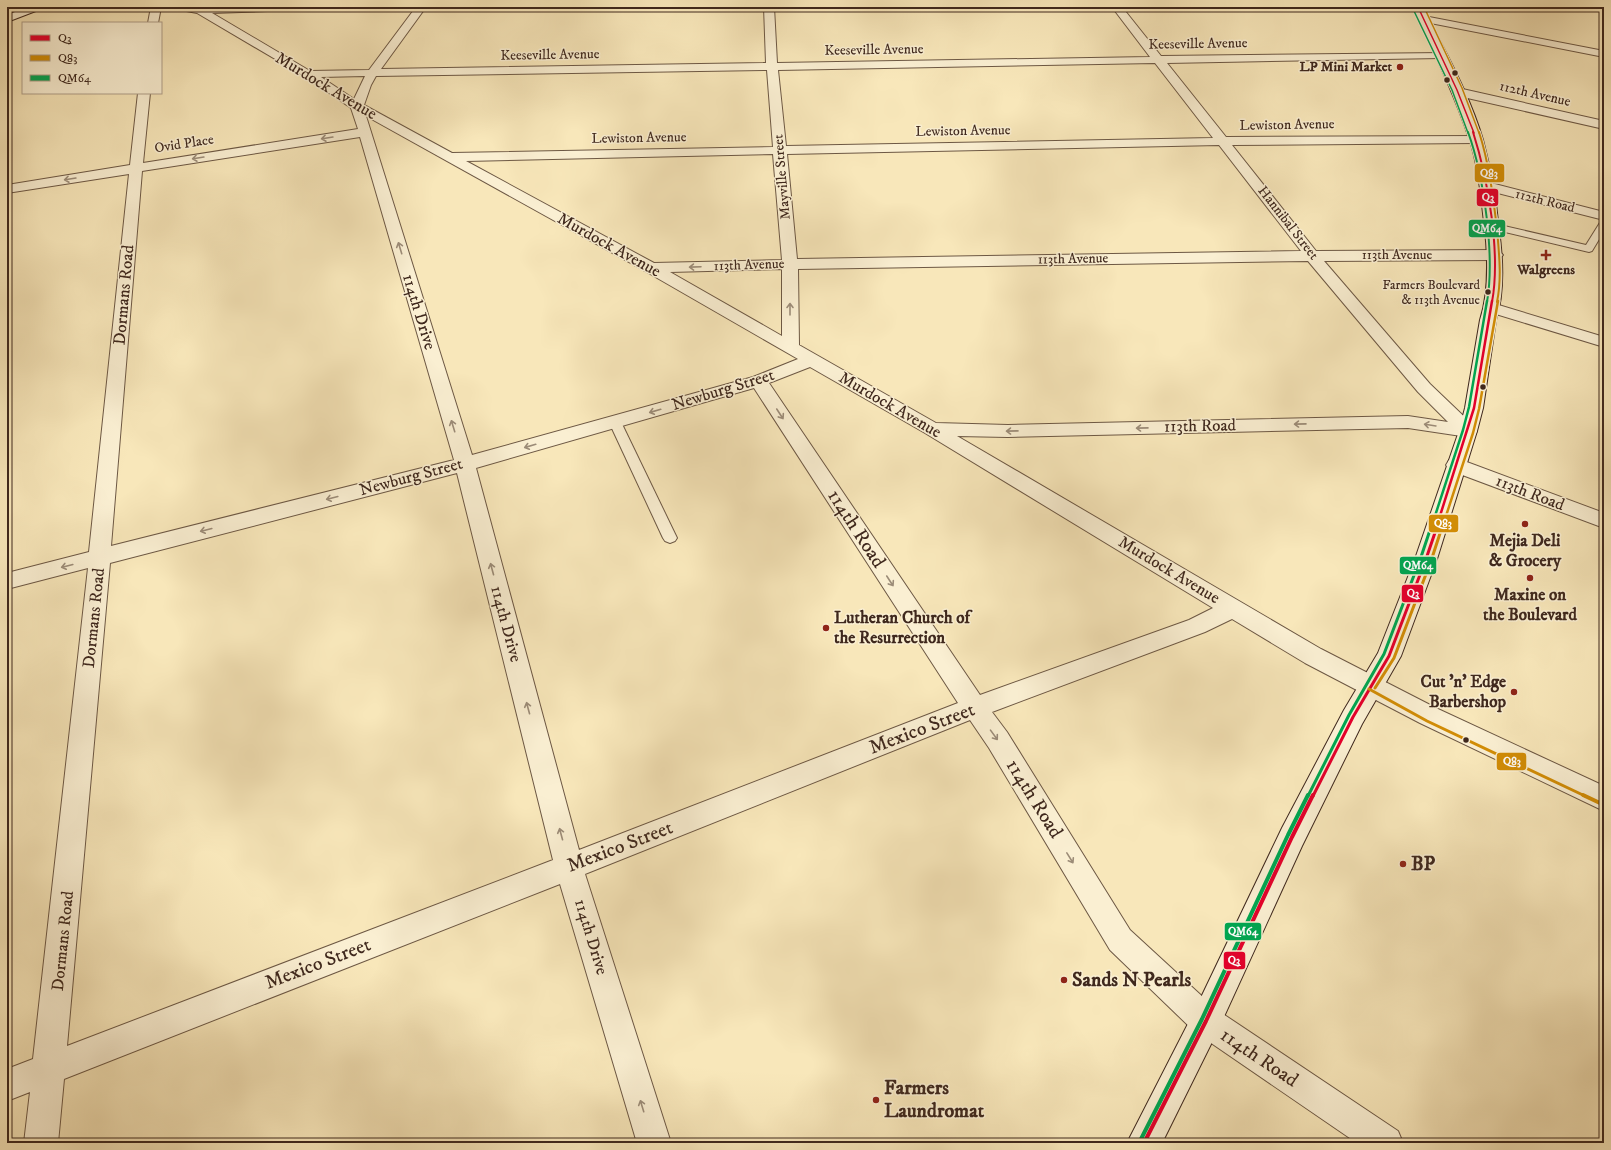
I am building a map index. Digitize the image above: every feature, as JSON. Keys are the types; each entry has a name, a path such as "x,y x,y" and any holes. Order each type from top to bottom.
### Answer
{"street":[{"path":"7,19 37,7"},
{"path":"153,22 156,7"},
{"name":"Murdock Avenue","path":"180,7 200,10 308,74 357,106 651,268 812,360 932,429 1313,656 1429,716 1604,799"},
{"path":"200,10 294,7"},
{"path":"357,106 365,85 372,74 421,7"},
{"name":"Mayville Street","path":"769,7 772,66 790,264 790,348"},
{"name":"Hannibal Street","path":"1117,7 1312,256 1424,388 1468,431"},
{"path":"1421,13 1604,54"},
{"path":"1144,1143 1206,1021 1292,837 1353,717 1389,656 1426,559 1468,431 1474,408 1488,320 1492,308 1495,254 1486,186 1476,139 1458,92 1421,13"},
{"name":"Keeseville Avenue","path":"308,74 1441,55"},
{"name":"112th Avenue","path":"1458,92 1604,125"},
{"name":"Dormans Road","path":"41,1143 48,1069 58,991 144,94"},
{"name":"114th Drive","path":"357,106 465,464 570,867 654,1143"},
{"name":"Ovid Place","path":"7,189 365,132"},
{"name":"Lewiston Avenue","path":"450,157 1224,142 1476,139"},
{"name":"112th Road","path":"1486,186 1604,216"},
{"name":"113th Avenue","path":"651,268 790,264 1495,254"},
{"path":"1492,308 1604,342"},
{"name":"Newburg Street","path":"7,581 465,464 759,381 812,360"},
{"name":"114th Road","path":"759,381 974,708 998,740 1120,940 1206,1021 1386,1143"},
{"name":"113th Road","path":"932,429 1008,431 1408,422 1468,431"},
{"name":"113th Road","path":"1456,465 1604,521"},
{"name":"Mexico Street","path":"7,1085 570,867 974,708 1197,626 1233,608"}],"lane":[{"path":"1491,226 1589,249 1604,223"},
{"path":"615,422 670,538"}],"transit line":[{"name":"Q3","path":"1144,1143 1206,1021 1292,837 1353,717 1389,656 1426,559 1468,431 1474,408 1494,287 1494,252 1486,185 1476,140 1465,107 1418,7"},
{"name":"Q83","path":"1375,688 1394,658 1431,561 1473,433 1479,409 1498,299 1500,276 1498,242 1491,184 1481,138 1462,88 1424,7"},
{"name":"QM64","path":"1140,1141 1202,1019 1288,835 1349,715 1384,654 1421,557 1463,430 1469,407 1488,297 1490,274 1483,195 1474,151 1459,107 1413,9"},
{"name":"Q83","path":"1369,689 1427,721 1602,804"}],"place":[{"name":"LP Mini Market","path":"1400,67"},
{"name":"Walgreens","path":"1546,255"},
{"name":"Farmers Boulevard & 113th Avenue","path":"1488,292"},
{"name":"Mejia Deli & Grocery","path":"1525,524"},
{"name":"Maxine on the Boulevard","path":"1530,578"},
{"name":"Lutheran Church of the Resurrection","path":"826,628"},
{"name":"Cut 'n' Edge Barbershop","path":"1514,692"},
{"name":"BP","path":"1403,864"},
{"name":"Sands N Pearls","path":"1064,980"},
{"name":"Farmers Laundromat","path":"876,1100"}]}
